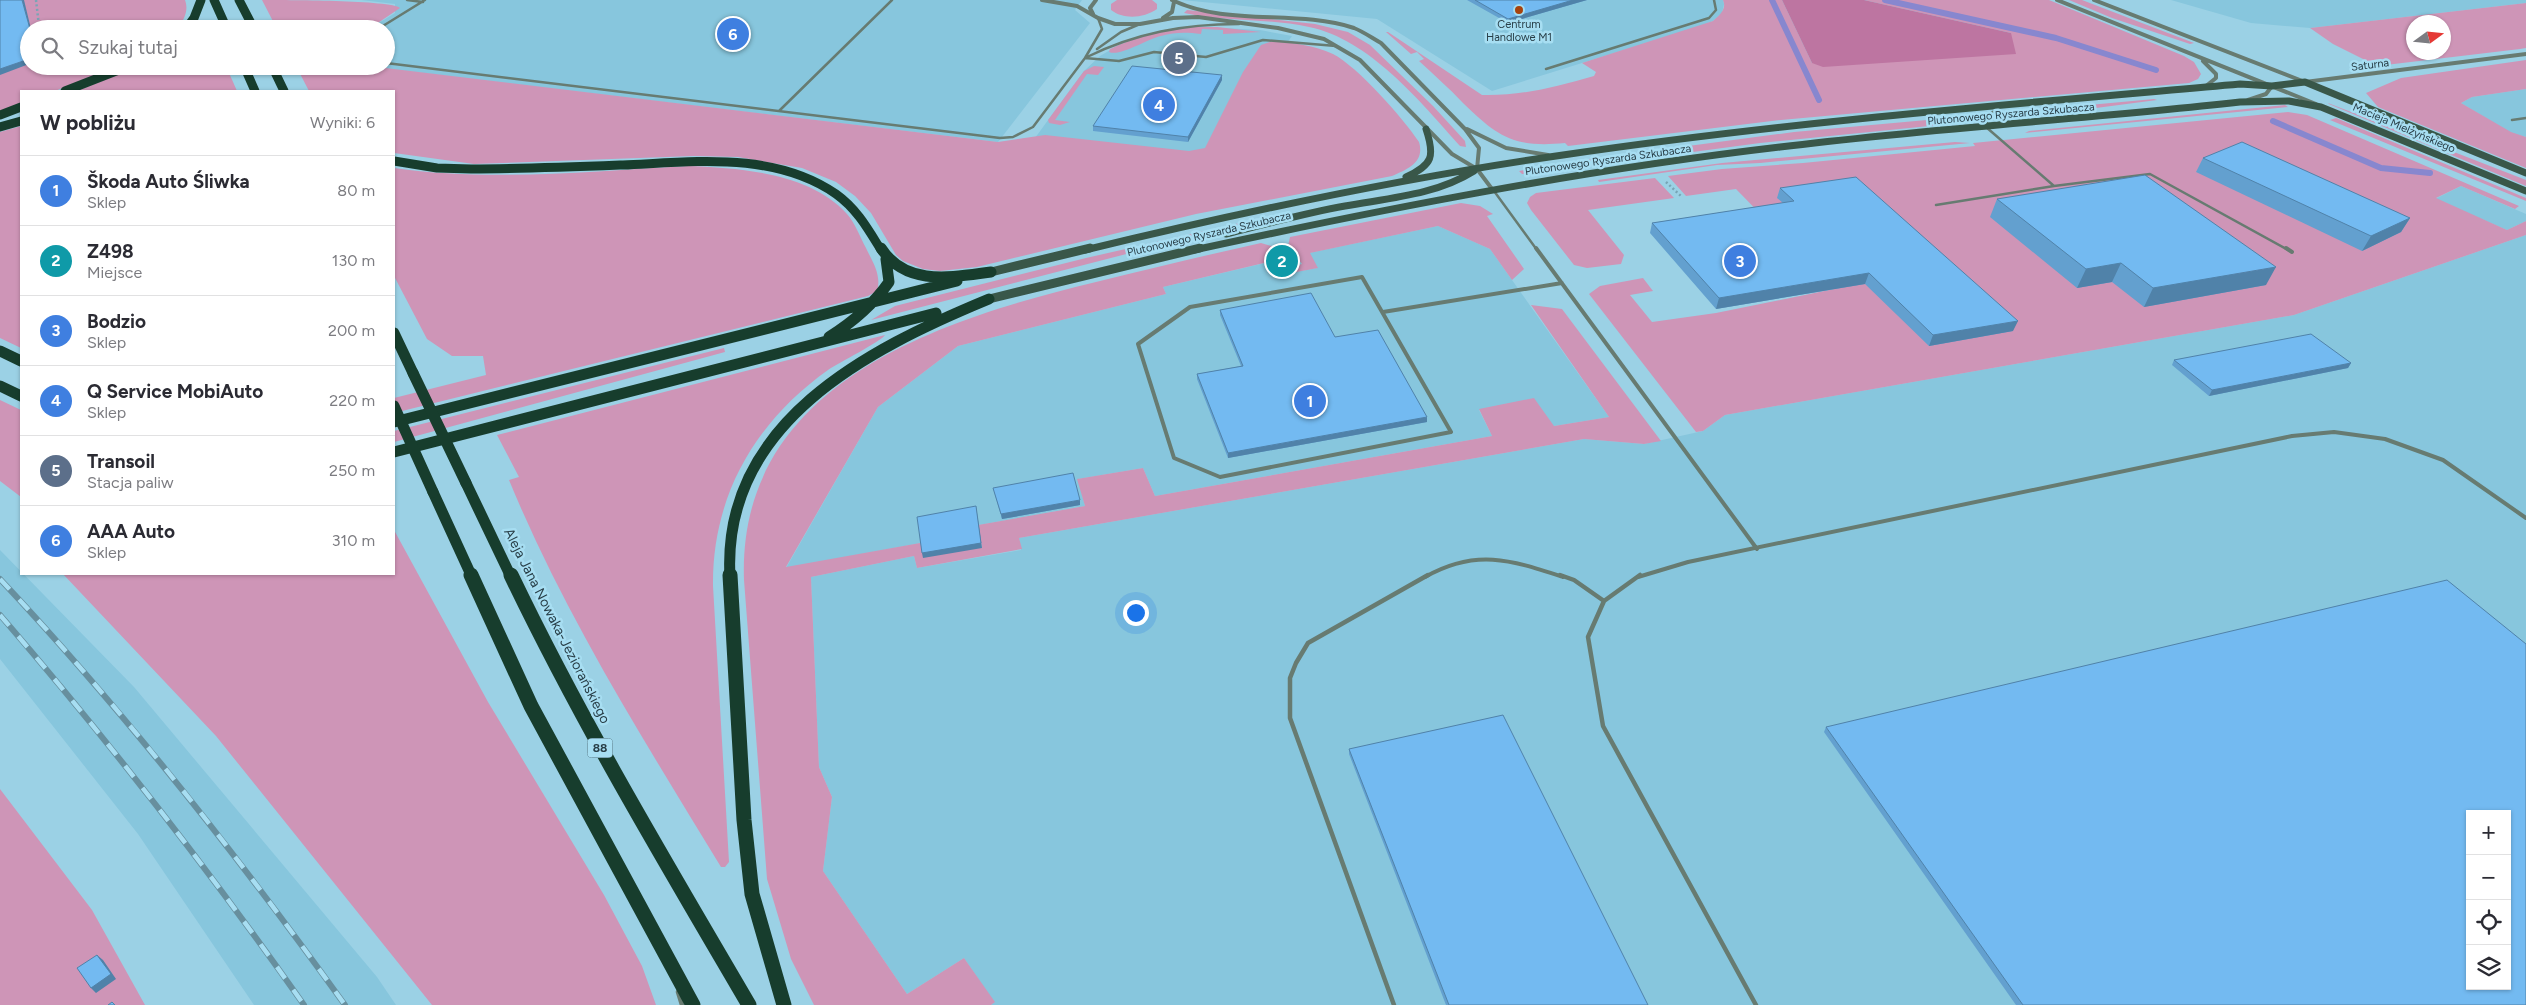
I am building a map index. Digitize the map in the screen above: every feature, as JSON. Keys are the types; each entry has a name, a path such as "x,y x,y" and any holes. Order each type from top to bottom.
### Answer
{"main road":[{"path":"193,20 201,0"},
{"path":"214,0 223,20"},
{"path":"239,0 249,20"},
{"path":"68,90 106,75"},
{"path":"248,75 255,90"},
{"path":"276,75 284,90"},
{"path":"0,115 20,107"},
{"path":"0,127 20,121"},
{"path":"395,161 437,168 470,169 690,162 740,163 771,168 816,181 834,192 853,208 866,225 886,259 889,282 876,301 847,326 813,346"},
{"path":"886,259 906,271 928,276 956,276 990,272"},
{"path":"395,422 990,272"},
{"path":"395,452 813,346 989,299"},
{"path":"784,1005 752,894 744,820 728,550 731,525 738,498 750,471 764,449 802,404 837,374 874,351 920,327 989,299"},
{"name":"Aleja Jana Nowaka-Jeziorańskiego","path":"395,335 550,656 632,806 749,1005"},
{"path":"0,351 20,361"},
{"path":"0,386 20,396"},
{"path":"395,408 531,706 692,1005"}],"street":[{"path":"1042,0 1077,6 1098,18 1114,24 1140,24 1198,17 1305,33 1341,47 1375,73 1426,129 1452,154 1476,169 1492,189"},
{"path":"1093,14 1090,8 1096,0"},
{"name":"Macieja Mielżyńskiego","path":"2057,0 2356,120 2526,191"},
{"name":"Macieja Mielżyńskiego","path":"2094,0 2305,82 2526,173"},
{"path":"1092,272 1285,219 1445,186 1459,182 1476,169 1478,148 1465,128 1381,43 1366,33 1333,23 1221,12 1173,1 1172,12 1158,21"},
{"path":"2178,49 2198,58 2213,69 2216,78 2204,87"},
{"name":"Saturna","path":"2305,82 2526,54"},
{"name":"Macieja Mielżyńskiego","path":"2272,86 2305,82"},
{"name":"Plutonowego Ryszarda Szkubacza","path":"990,272 1205,221 1390,184 1561,155 1774,127 2240,84 2272,86"},
{"name":"Plutonowego Ryszarda Szkubacza","path":"2240,102 2266,94 2272,86"},
{"name":"Plutonowego Ryszarda Szkubacza","path":"989,299 1092,272 1322,220 1492,189 1776,147 2240,102 2281,100 2304,102 2356,120"},
{"path":"1465,128 1491,144 1508,150 1530,154 1561,155"},
{"path":"1390,184 1416,173 1430,163 1433,148 1426,129"}],"lane":[{"path":"407,0 424,1"},
{"path":"779,111 892,0"},
{"path":"1546,69 1709,18 1716,10 1714,0"},
{"path":"393,20 424,1"},
{"path":"395,64 1000,138 1013,137 1033,127 1085,58 1102,29 1098,18"},
{"path":"1085,58 1121,32 1140,24"},
{"path":"1085,58 1119,41 1154,30 1188,25 1249,24"},
{"path":"1085,58 1120,61 1154,52 1206,57 1263,40 1310,42 1341,47"},
{"path":"2004,106 1988,114 1985,120 1986,127 2054,186"},
{"path":"2512,120 2526,118"},
{"path":"1936,205 2054,186 2150,174 2292,252"},
{"path":"1492,189 1757,549"},
{"path":"1362,277 1383,312 1451,432 1220,477 1174,458 1138,344 1190,307 1362,277"},
{"path":"1383,312 1562,283"},
{"path":"1756,1005 1623,766 1603,726 1588,636 1604,601 1640,575 1688,562 2292,436 2334,432 2385,439 2443,460 2526,518"},
{"path":"1394,1005 1290,718 1287,686 1294,663 1308,643 1437,570 1464,560 1496,558 1534,567 1574,580 1604,601"},
{"path":"674,972 682,1005"}],"path":[{"path":"36,0 38,20"},
{"path":"1665,181 1682,197"}],"shaded area":[{"path":"0,0 185,0 186,12 183,20 20,20 20,75 95,75 57,90 20,90 20,103 0,111"},
{"path":"262,0 378,3 400,8 382,20 272,20"},
{"path":"361,0 1082,0 1075,10 1090,23 998,142 395,70 395,20 384,20 395,13 395,4"},
{"path":"1117,0 1152,0 1157,4 1157,9 1140,16 1122,15 1111,10 1111,4"},
{"path":"1182,0 1723,0 1724,4 1722,13 1713,21 1698,27 1492,91 1377,19"},
{"path":"1723,0 1782,0 1812,63 2011,33 1864,0 2049,0 2184,56 2194,62 2201,74 2198,79 2189,83 1781,120 1568,146 1565,143 1532,144 1520,142 1497,132 1475,115 1419,61 1424,59 1417,52 1411,54 1386,32 1388,32 1482,95 1511,94 1552,87 1594,76 1596,72 1582,63 1713,21 1723,9"},
{"path":"1782,0 1864,0 2011,33 2016,54 1823,67 1812,63"},
{"path":"2069,0 2082,0 2194,43 2190,44 2112,18"},
{"path":"2171,0 2526,0 2526,3 2422,15 2406,15 2406,17 2310,28 2251,23"},
{"path":"2526,3 2526,48 2451,57 2451,15 2422,15"},
{"path":"1187,10 1315,24 1348,32 1370,45 1433,106 1465,141 1466,147 1460,146 1392,74 1352,44 1331,34 1309,27 1199,16 1184,13"},
{"path":"2406,17 2406,60 2427,60 2377,66 2333,44 2310,28"},
{"path":"1189,27 1217,27 1261,32 1223,34 1223,30 1202,29 1201,34 1171,34 1155,38 1120,52 1109,52 1110,49 1139,38"},
{"path":"1204,27 1260,30 1292,36 1266,73 1218,155 1035,138 1084,71 1100,56 1124,42"},
{"path":"1273,41 1318,48 1333,54 1355,70 1391,107 1419,142 1420,155 1414,164 1392,176 1196,214 977,267 940,271 923,269 903,261 896,255 871,213 855,196 836,182 802,168 738,157 694,156 474,164 395,153 395,90 308,90 301,75 395,75 395,69 998,142 1045,135 1189,151 1205,148 1243,72 1261,45"},
{"path":"2526,60 2526,89 2472,97 2461,103 2511,132 2526,137 2526,168 2378,107 2366,93 2401,78"},
{"path":"1094,66 1104,67 1098,75 1087,74 1055,120 1070,122 1060,125 1049,123 1048,120 1084,71"},
{"path":"117,75 230,75 237,90 79,90"},
{"path":"2526,89 2526,137 2511,133 2461,103 2472,97"},
{"path":"2157,100 2035,116 1997,118 2013,112"},
{"path":"2329,104 2526,180 2526,186"},
{"path":"2285,105 2288,107 2025,133 2029,131"},
{"path":"2288,112 2307,115 2519,206 2515,209 2461,186 2436,198 2507,230 2526,221 2526,235 2294,315 1725,415 1703,431 1696,432 1589,294 1600,286 1643,278 1653,291 1630,295 1652,322 1716,313 1834,289 1736,189 1686,196 1668,176 1722,169 1975,146 1973,143"},
{"path":"1971,116 1969,122 1760,143 1581,167 1576,161 1794,132"},
{"path":"2336,118 2526,198 2526,201 2330,120"},
{"path":"20,126 20,348 0,338 0,132"},
{"path":"1955,142 1970,143 1760,163 1717,165 1599,182 1598,180 1722,163"},
{"path":"1560,163 1566,170 1522,174 1519,171"},
{"path":"689,166 752,171 795,181 814,189 832,200 847,214 876,268 878,279 877,291 868,296 395,413 395,398 486,375 483,356 452,356 427,339 395,278 395,168 431,172 504,175 578,173"},
{"path":"1655,178 1674,198 1588,210 1624,255 1621,264 1587,268 1574,265 1527,203 1530,197 1536,193"},
{"path":"2461,186 2526,214 2526,221 2507,230 2435,199"},
{"path":"1461,203 1480,206 1493,214 1487,216 1524,269 1512,280 1490,249 1438,226 1310,253 1318,268 1275,276 1264,263 1163,287 1166,294 958,346 878,407 786,567 920,543 982,548 978,525 1085,506 1077,479 1143,468 1155,496 1492,436 1479,409 1534,398 1554,426 1609,417 1531,305 1562,309 1661,441 1644,444 1584,439 1019,538 1022,549 917,568 914,556 811,577 819,767 832,797 823,871 907,994 964,958 995,1002 991,1005 814,1005 791,959 767,879 744,580 751,512 774,456 811,409 859,371 914,341 974,317 1096,282 1261,243 1275,247 1291,267 1302,264 1288,246 1290,237"},
{"path":"1253,220 871,320 895,306 1086,258"},
{"path":"1438,226 1490,249 1609,417 1554,426 1479,410 1492,436 1155,496 1143,468 1078,479 1085,506 979,525 982,548 923,558 921,543 786,568 878,407 958,346 1166,294 1163,287 1265,263 1275,276 1317,268 1309,253"},
{"path":"2526,235 2526,1005 991,1005 994,1002 964,958 907,994 823,871 832,797 819,767 811,577 914,556 917,568 1021,550 1019,538 1584,439 1644,444 1703,431 1725,415 2294,315"},
{"path":"885,335 828,370 779,413 759,437 743,464 730,492 720,522 715,553 713,586 729,862 725,867 721,867 608,678 555,580 509,480 519,477 497,435"},
{"path":"724,348 725,352 395,442 395,431"},
{"path":"0,400 20,410 20,496 0,481"},
{"path":"395,532 488,702 604,895 642,966 656,1005 432,1005 216,736 64,575 395,575"},
{"path":"0,550 20,570 20,575 24,575 134,687 377,977 396,1005 254,1005 138,834 0,659"},
{"path":"0,789 92,910 145,1005 0,1005"}],"building":[{"path":"0,0 22,0 28,20 20,20 20,62 0,69"},
{"name":"Centrum Handlowe M1","path":"1475,0 1573,0 1508,19"},
{"path":"1132,66 1222,75 1188,137 1093,126"},
{"path":"2242,142 2410,218 2371,236 2203,158"},
{"path":"2145,175 2276,267 2153,288 2121,263 2086,269 1997,199"},
{"path":"1856,177 2018,321 1933,335 1869,273 1719,298 1652,223 1794,201 1780,188"},
{"path":"1311,293 1335,337 1378,330 1427,417 1228,453 1197,374 1243,366 1220,310"},
{"path":"2311,334 2351,363 2212,390 2174,360"},
{"path":"1073,473 1080,500 1001,514 993,488"},
{"path":"976,506 981,543 922,553 917,517"},
{"path":"2447,580 2526,644 2526,1005 2023,1005 1826,727"},
{"path":"1503,715 1648,1005 1449,1005 1349,749"},
{"path":"97,955 111,974 91,988 77,968"}],"waterway":[{"path":"1772,0 1819,100"},
{"path":"1885,0 2056,38 2156,70"},
{"path":"2273,121 2381,168 2430,173"}],"railway":[{"path":"0,579 92,681 180,786 264,894 345,1005"},
{"path":"0,615 157,806 232,905 304,1005"}],"place":[{"name":"Centrum Handlowe M1","path":"1519,10"},
{"name":"AAA Auto","path":"733,34"},
{"name":"Transoil","path":"1179,58"},
{"name":"Q Service MobiAuto","path":"1159,105"},
{"name":"Z498","path":"1282,261"},
{"name":"Bodzio","path":"1740,261"},
{"name":"Škoda Auto Śliwka","path":"1310,401"}]}
